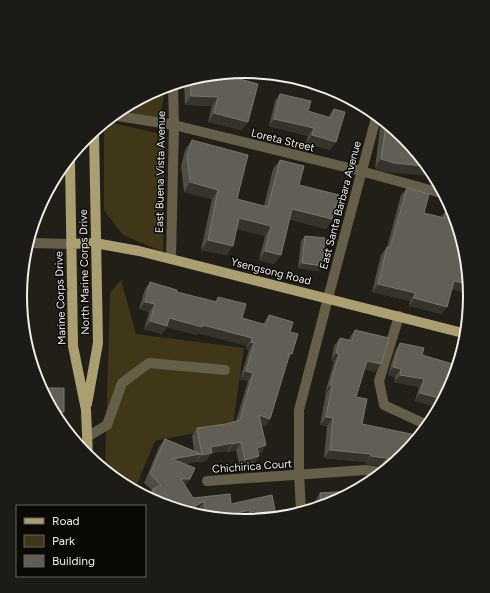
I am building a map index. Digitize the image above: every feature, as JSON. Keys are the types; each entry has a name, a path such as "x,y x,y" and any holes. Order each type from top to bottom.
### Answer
{"main road":[{"name":"North Marine Corps Drive","path":"86,410 98,343 94,139"},
{"name":"Marine Corps Drive","path":"70,167 73,346 86,410 88,447"},
{"name":"Ysengsong Road","path":"71,244 95,243 139,251 460,331"}],"street":[{"name":"East Buena Vista Avenue","path":"171,259 174,125 173,91"},
{"name":"Loreta Street","path":"122,117 174,125 361,171 436,192"},
{"name":"East Santa Barbara Avenue","path":"302,507 299,474 299,410 375,122"},
{"path":"33,243 71,244"},
{"path":"399,316 379,382 384,405 422,423"},
{"path":"87,437 107,425 122,383 149,363 225,370"},
{"name":"Chichirica Court","path":"207,481 364,470 375,471"}],"green space":[{"path":"159,96 164,96 159,118 128,113 149,101"},
{"path":"113,123 165,135 163,252 123,235 104,210 104,132"},
{"path":"121,280 136,334 244,348 233,425 155,441 137,485 105,463 110,293"}],"building":[{"path":"238,79 258,84 248,122 214,113 218,97 191,96 190,86 217,80"},
{"path":"280,94 311,101 308,111 331,118 334,109 345,112 336,142 312,135 314,128 274,119"},
{"path":"385,130 399,142 419,166 394,163 381,159"},
{"path":"192,140 248,155 237,199 268,207 280,160 304,166 299,185 339,195 332,219 292,209 281,255 265,251 271,226 239,218 233,246 208,240 218,190 190,182 187,156"},
{"path":"407,188 429,194 424,213 444,218 446,213 456,240 459,254 463,283 454,281 447,307 414,298 415,293 378,284 387,247 390,248"},
{"path":"305,236 325,238 322,266 302,263"},
{"path":"150,282 177,290 177,292 217,302 218,297 246,304 242,318 266,325 269,315 293,322 290,332 298,334 292,354 290,353 270,419 259,415 266,445 257,448 259,456 245,460 241,442 211,447 212,453 202,455 197,428 226,424 240,420 253,373 246,371 254,343 251,342 252,338 169,318 167,326 150,321 155,304 145,302"},
{"path":"355,330 389,338 381,364 367,361 356,397 367,399 362,424 413,435 389,460 371,456 371,454 330,450 333,418 326,417 332,386 330,385 339,354 336,353 340,338 352,341"},
{"path":"400,343 424,348 422,355 452,364 438,398 420,393 424,379 400,375 401,369 393,367"},
{"path":"47,388 64,388 64,412 60,412"},
{"path":"165,439 201,454 172,459 195,468 190,479 181,479 193,498 230,494 231,504 272,495 276,512 251,514 250,510 232,514 217,513 205,511 204,501 193,508 175,503 155,495 152,490 161,485 150,474"},
{"path":"342,492 321,501 320,493"}]}
